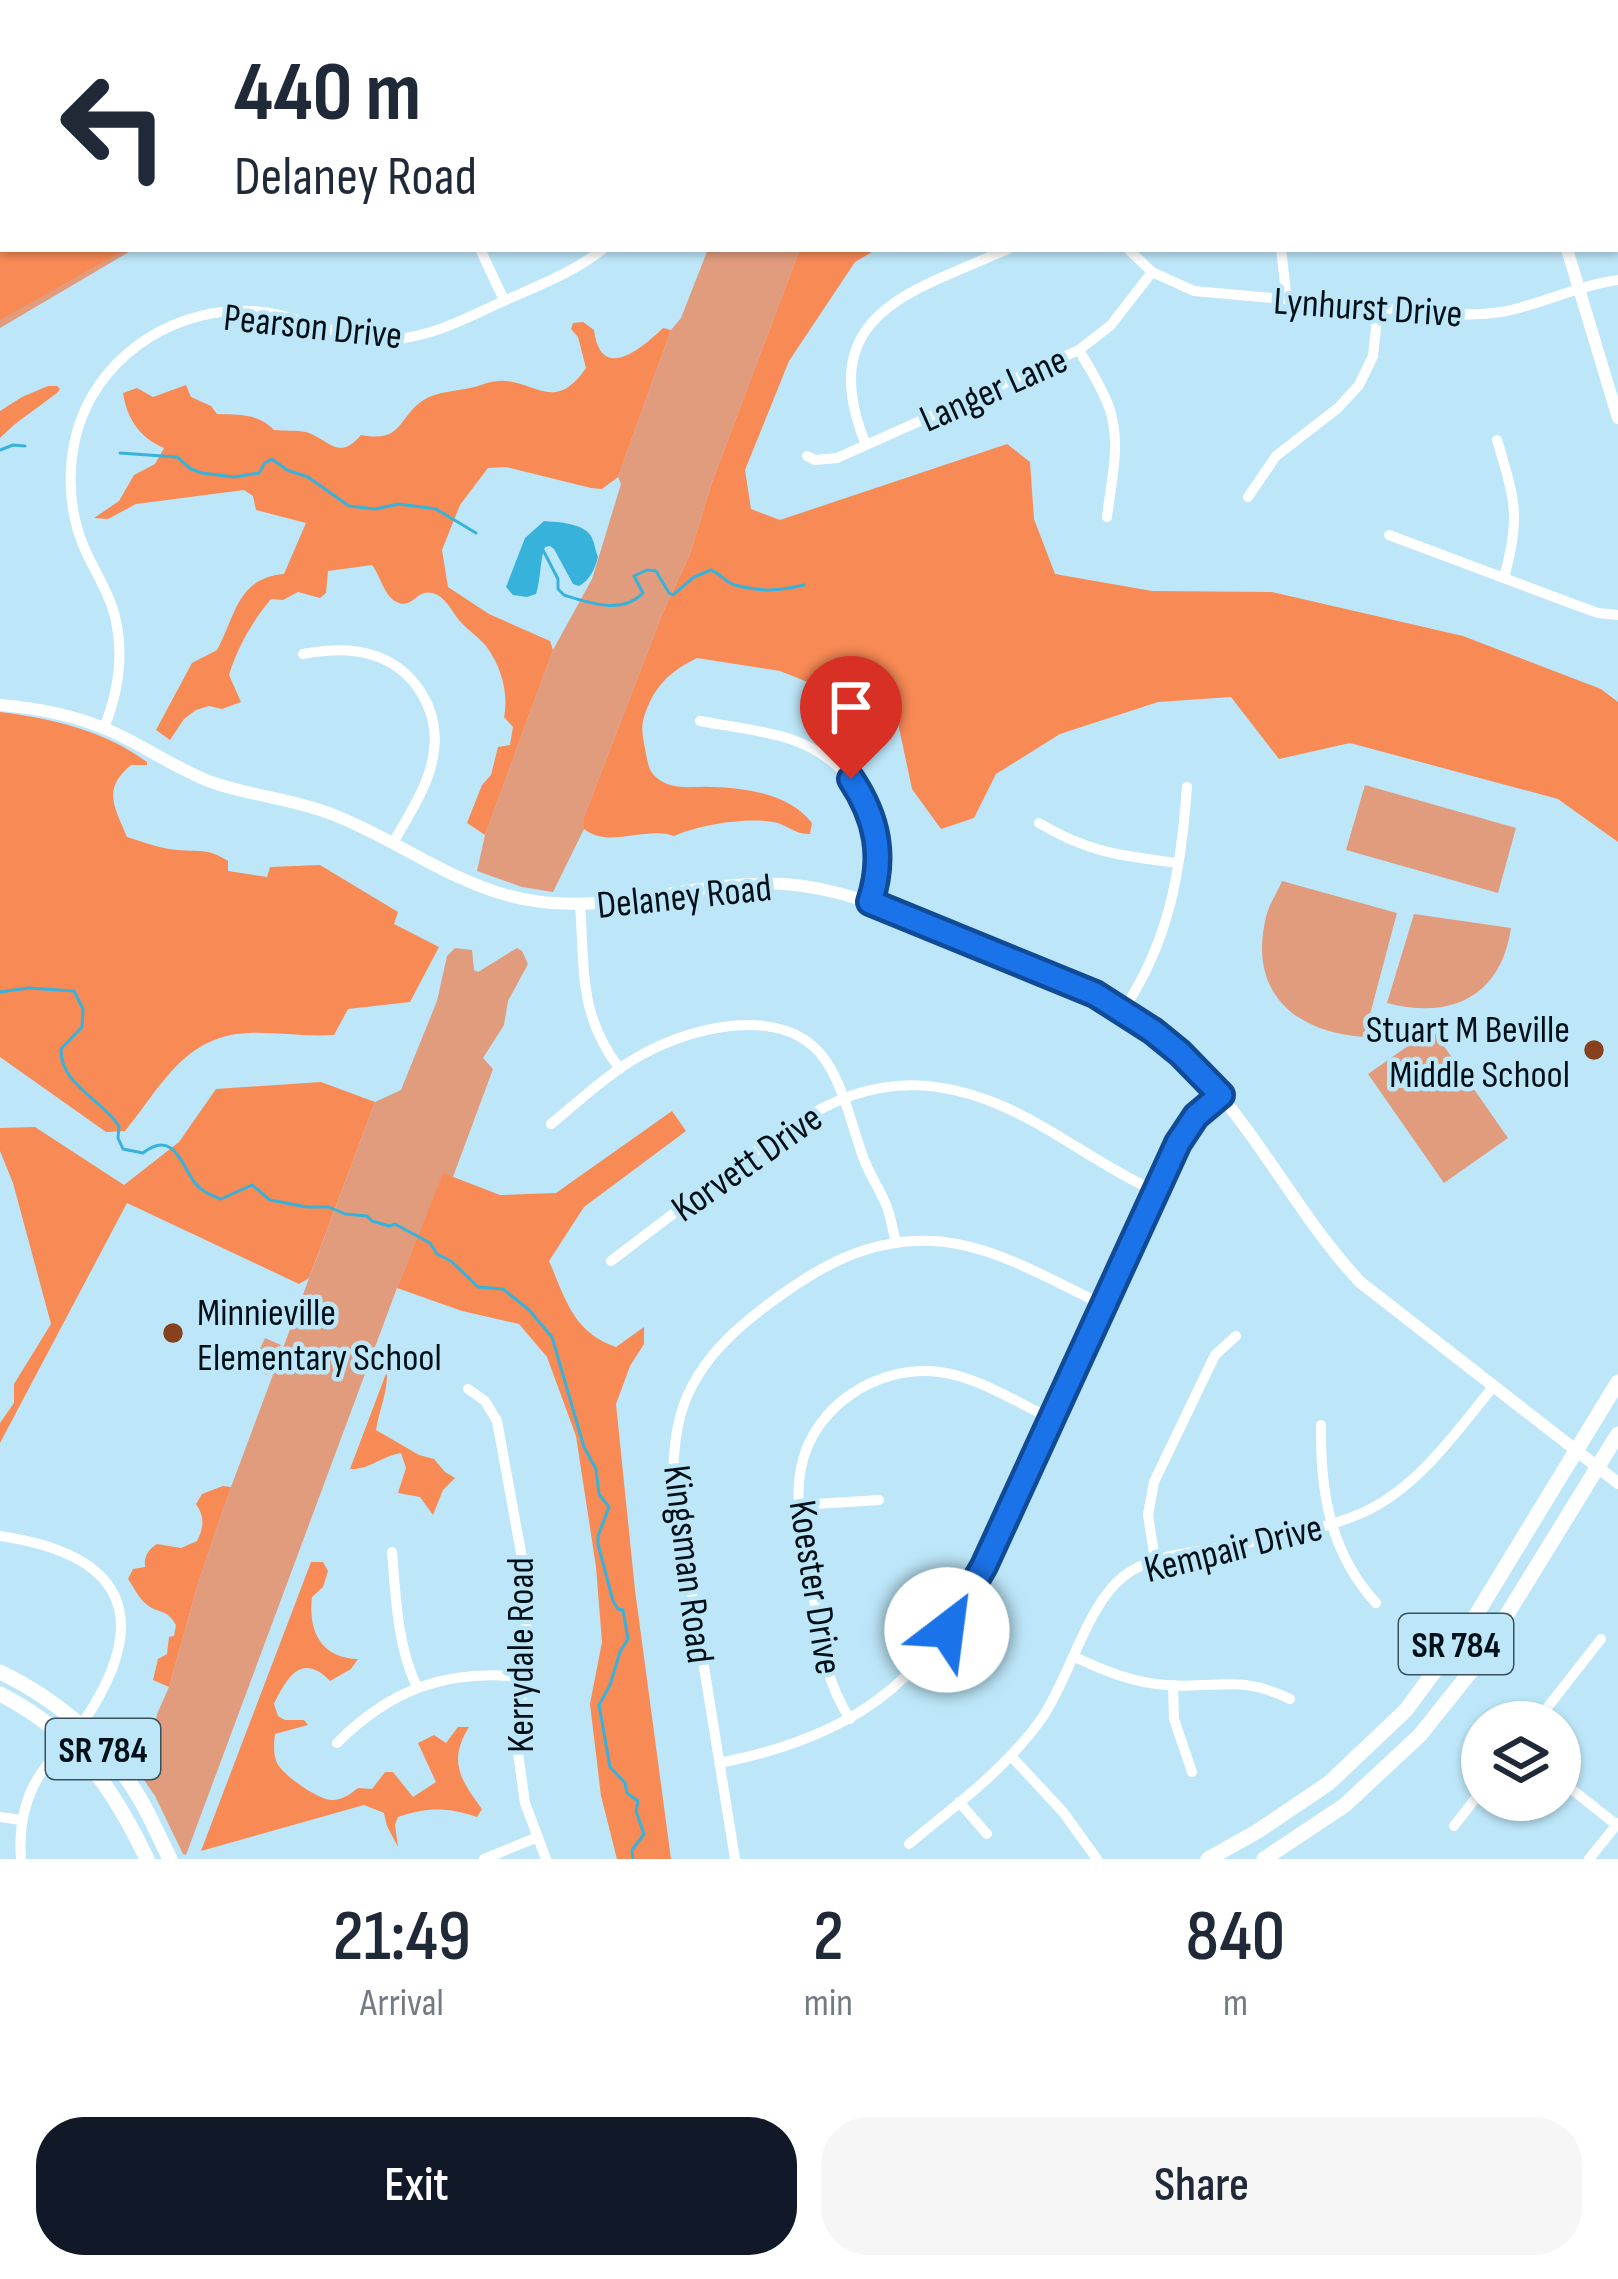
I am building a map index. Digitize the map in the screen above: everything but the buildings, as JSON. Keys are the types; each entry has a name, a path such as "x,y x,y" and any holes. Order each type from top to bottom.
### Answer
{"main road":[{"name":"SR 784","path":"1208,1859 1328,1784 1406,1710 1476,1615 1618,1382"},
{"name":"SR 784","path":"1264,1859 1345,1805 1420,1735 1476,1665 1618,1434"},
{"name":"SR 784","path":"0,1672 40,1694 80,1726 128,1780 170,1859"},
{"name":"SR 784","path":"0,1694 69,1741 114,1794 148,1859"}],"street":[{"path":"481,252 504,301"},
{"name":"Pearson Drive","path":"104,728 119,676 119,640 110,601 79,534 71,475 81,420 99,385 126,354 189,318 244,310 272,313 339,334 397,339 438,330 565,274 598,252"},
{"path":"866,445 854,416 850,378 856,348 870,323 900,298 1001,252"},
{"name":"Lynhurst Drive","path":"1131,252 1152,272 1194,291 1465,315 1511,311 1618,280"},
{"path":"1281,252 1287,300"},
{"path":"1568,252 1618,418"},
{"name":"Langer Lane","path":"807,456 825,460 866,445 1079,350 1111,325 1152,272"},
{"path":"1248,496 1276,456 1338,408 1359,385 1373,356 1378,308"},
{"path":"1079,350 1106,399 1114,426 1107,517"},
{"path":"1497,440 1516,515 1504,578"},
{"path":"1389,535 1598,613 1618,615"},
{"path":"303,654 354,651 380,658 407,676 429,706 435,732 433,758 393,843"},
{"name":"Delaney Road","path":"0,705 35,709 104,728 211,782 303,804 352,822 504,895 580,905 762,883 814,887 870,902 1069,982 1123,1010 1180,1053 1221,1095 1345,1266 1381,1300 1618,1483"},
{"path":"700,721 793,740 827,758 851,779 868,808 878,842 878,873 870,902"},
{"path":"1123,1010 1147,973 1162,937 1178,863 1187,787"},
{"path":"1039,823 1095,851 1178,863"},
{"path":"580,905 585,997 605,1048 620,1069"},
{"path":"551,1124 620,1069 677,1038 769,1025 800,1036 820,1053 832,1072 866,1168 889,1212 896,1243"},
{"name":"Korvett Drive","path":"611,1261 804,1116 842,1098 905,1085 973,1096 1039,1124 1155,1191"},
{"path":"719,1763 784,1748 850,1719 914,1669 957,1616 1186,1129 1221,1095"},
{"name":"Kingsman Road","path":"735,1859 675,1496 674,1451 684,1403 703,1366 745,1322 799,1281 852,1253 896,1243 969,1246 1104,1305"},
{"path":"1155,1560 1148,1515 1154,1482 1215,1355 1236,1336"},
{"name":"Koester Drive","path":"850,1719 827,1672 799,1505 800,1470 811,1439 833,1408 858,1389 874,1380 924,1371 956,1375 1051,1418"},
{"name":"Kempair Drive","path":"909,1844 1011,1756 1055,1697 1095,1611 1129,1572 1155,1560 1331,1524 1372,1507 1410,1481 1493,1387"},
{"name":"Kerrydale Road","path":"468,1389 492,1409 502,1438 526,1592 527,1635 517,1726 520,1772 525,1803 546,1859"},
{"path":"1321,1425 1322,1472 1331,1524 1342,1557 1376,1603"},
{"path":"799,1505 879,1500"},
{"path":"0,1536 74,1555 98,1570 112,1590 120,1623 115,1657 100,1692 80,1726 38,1778 21,1820 21,1859"},
{"path":"392,1552 400,1634 417,1688"},
{"path":"1552,1701 1601,1639"},
{"path":"1075,1657 1118,1675 1173,1685 1247,1683 1290,1699"},
{"path":"337,1743 371,1711 417,1688 462,1677 523,1677"},
{"path":"1173,1685 1174,1719 1192,1772"},
{"path":"1011,1756 1063,1812 1097,1859"},
{"path":"1581,1796 1617,1824 1589,1859"},
{"path":"959,1802 988,1834"},
{"path":"0,1817 21,1820"},
{"path":"1454,1826 1461,1817"},
{"path":"484,1859 538,1838"}],"shaded area":[{"path":"0,252 129,252 0,328"},
{"path":"0,252 121,252 0,320"},
{"path":"707,252 799,252 712,482 690,554 584,817 584,829 553,892 522,887 477,871 485,835 553,650 592,579 621,484 618,477 671,330 681,318"},
{"path":"799,252 872,252 855,262 789,361 745,470 751,509 780,520 1007,444 1030,462 1034,519 1055,574 1152,591 1272,592 1463,636 1601,689 1618,702 1618,842 1558,799 1350,743 1279,759 1231,697 1158,702 1060,734 996,774 974,818 941,829 912,789 897,718 780,671 697,658 664,681 648,706 642,731 652,773 676,786 738,789 780,799 812,823 810,834 778,823 750,821 674,836 594,835 584,829 584,817 690,554 712,482"},
{"path":"583,322 594,330 605,355 613,358 633,352 663,328 671,330 618,477 602,489 506,467 488,468 460,505 442,550 448,587 489,614 550,641 553,650 485,835 467,823 491,775 498,747 510,745 513,727 504,717 500,671 486,646 441,597 427,592 399,603 386,592 372,565 328,571 326,593 320,598 298,592 283,600 271,599 246,635 229,675 241,702 196,710 170,740 156,730 192,663 217,650 247,591 268,577 284,574 306,523 256,510 253,496 244,490 136,504 108,519 94,518 119,501 134,475 155,464 164,448 136,427 123,393 137,388 153,397 186,385 191,397 217,414 255,418 274,430 306,432 340,448 361,435 376,437 394,431 419,404 435,395 500,381 561,391 586,368 578,337 571,329 573,323"},
{"path":"48,386 60,389 0,438 0,411"},
{"path":"0,712 77,728 147,762 131,765 116,782 113,798 127,837 165,848 209,852 228,861 228,871 267,877 270,867 320,865 398,912 394,924 439,947 410,1002 348,1009 334,1035 248,1033 206,1044 176,1067 125,1131 106,1132 0,1057"},
{"path":"1365,785 1516,828 1498,893 1346,850"},
{"path":"1282,881 1397,913 1364,1037 1316,1027 1282,1003 1270,986 1262,943 1267,912"},
{"path":"1414,914 1511,928 1505,952 1484,987 1451,1005 1387,1003"},
{"path":"455,948 472,950 478,972 517,948 528,964 508,1001 504,1025 483,1058 493,1069 453,1177 443,1174 397,1288 186,1855 140,1774 157,1714 231,1487 375,1102 401,1090 437,1001 447,956"},
{"path":"1432,1029 1508,1138 1444,1183 1368,1074"},
{"path":"321,1082 375,1102 309,1278 299,1284 127,1203 0,1443 0,1423 14,1403 14,1384 51,1324 0,1151 0,1128 35,1127 124,1185 179,1142 216,1089"},
{"path":"672,1111 686,1131 584,1207 549,1261 573,1313 601,1341 616,1347 644,1327 644,1344 616,1404 671,1859 617,1859 601,1796 590,1704 602,1642 596,1567 576,1436 547,1357 519,1324 462,1311 397,1288 443,1173 500,1195 556,1193"},
{"path":"265,1338 281,1345 267,1375 251,1368"},
{"path":"387,1371 376,1430 434,1459 455,1478 443,1490 433,1515 420,1497 398,1493 406,1468 401,1453 350,1469"},
{"path":"231,1487 169,1687 153,1680 176,1625 145,1603 128,1579 133,1569 145,1567 147,1554 157,1544 181,1548 197,1541 202,1522 196,1504 202,1494"},
{"path":"311,1562 323,1562 328,1571 323,1587 312,1597 315,1631 335,1654 358,1659 330,1681 303,1668 290,1677 274,1704 278,1716 304,1720 308,1725 275,1734 277,1763 301,1786 326,1799 340,1799 358,1788 372,1789 385,1772 393,1772 413,1797 436,1782 418,1743 434,1735 446,1743 458,1727 469,1727 459,1750 459,1769 482,1809 477,1817 438,1810 398,1817 398,1847 384,1813 364,1805 201,1851"}],"water":[{"path":"544,521 571,524 589,533 598,557 595,566 583,584 573,584 554,549 545,547 536,594 513,595 506,587 525,538"}],"waterway":[{"path":"0,450 25,446"},
{"path":"120,453 177,457 202,473 234,477 259,473 272,459 349,506 375,509 399,504 436,509 476,533"},
{"path":"543,550 564,595 605,605 635,600 643,593 634,576 647,570 656,571 673,595 711,570 732,584 753,589 804,585"},
{"path":"0,992 28,988 74,991 83,1009 82,1027 61,1049 62,1061 74,1081 119,1126 123,1149 143,1153 169,1147 198,1186 221,1199 252,1185 270,1200 329,1207 395,1224 430,1243 478,1287 503,1289 552,1337 584,1447 596,1469 599,1494 609,1507 598,1544 613,1601 623,1610 628,1639 599,1705 610,1767 638,1801 636,1811 644,1834 632,1850 633,1859"}],"place":[{"name":"Stuart M Beville Middle School","path":"1594,1050"},
{"name":"Minnieville Elementary School","path":"173,1333"}],"route":[{"path":"851,779 868,808 878,842 878,873 870,902 1095,994 1153,1031 1221,1095 1196,1116 1178,1143 984,1566 947,1630"}]}
